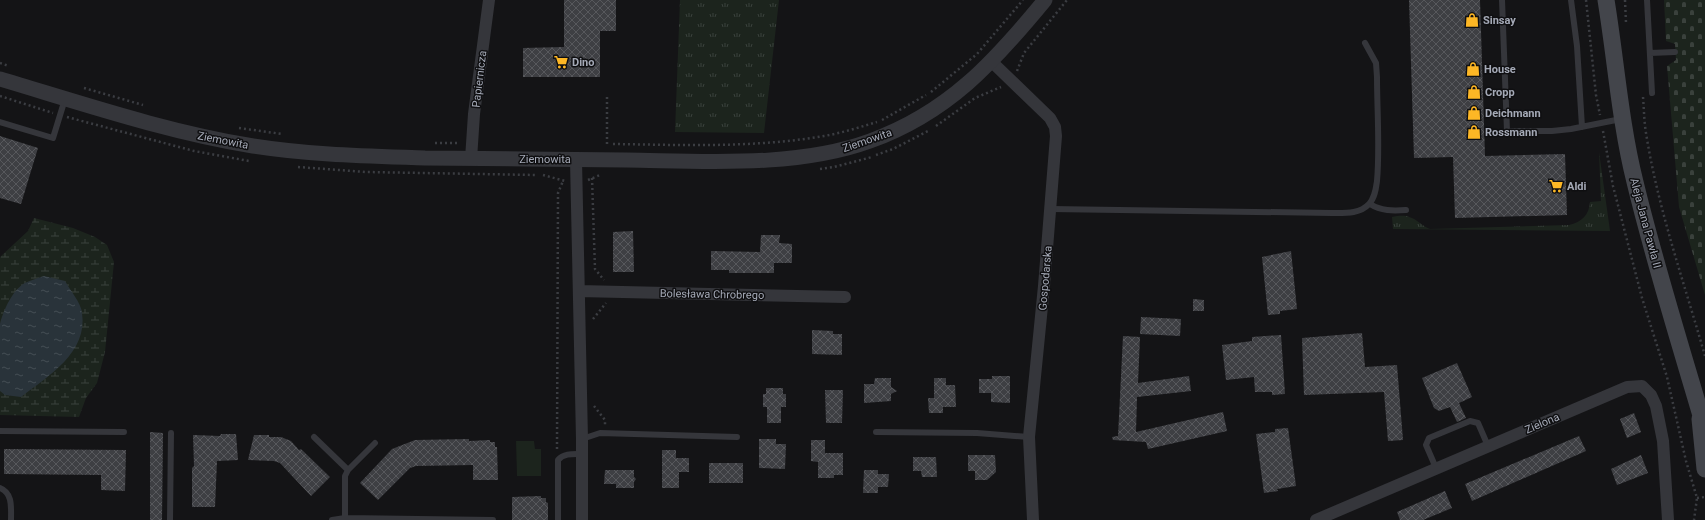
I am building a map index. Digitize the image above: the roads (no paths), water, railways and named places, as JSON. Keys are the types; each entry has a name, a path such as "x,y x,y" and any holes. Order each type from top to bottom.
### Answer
{"main road":[{"name":"Aleja Jana Pawła II","path":"1606,0 1619,30"},
{"name":"Aleja Jana Pawła II","path":"1611,0 1619,30 1622,119 1638,196 1705,429"},
{"name":"Aleja Jana Pawła II","path":"1699,408 1705,469"}],"street":[{"name":"Papiernicza","path":"470,159 474,114 489,0"},
{"name":"Ziemowita","path":"0,79 144,122 195,135 253,146 347,156 470,159 758,160 795,157 836,151 869,142 925,116 956,94 992,62 1045,0"},
{"name":"Gospodarska","path":"992,62 1050,118 1055,127 1056,136 1051,209 1029,437 1033,520"},
{"path":"576,160 582,439 582,520"},
{"name":"Bolesława Chrobrego","path":"579,291 845,297"},
{"name":"Zielona","path":"1316,520 1627,387 1642,386 1651,395 1656,406 1663,441 1668,520"}],"lane":[{"path":"1502,0 1507,131 1552,131 1622,119"},
{"path":"1571,0 1578,60 1582,127"},
{"path":"1647,0 1652,93"},
{"path":"1051,209 1332,213 1350,213 1361,210 1370,204 1375,194 1377,181 1376,64 1372,53 1365,43"},
{"path":"1650,53 1675,52"},
{"path":"0,122 53,138 65,98"},
{"path":"1370,204 1377,209 1387,211 1406,210"},
{"path":"1436,468 1426,445 1429,438 1470,421 1478,423 1488,446"},
{"path":"0,431 124,432"},
{"path":"876,432 977,433 1029,437"},
{"path":"170,520 171,433"},
{"path":"582,439 600,433 737,436"},
{"path":"314,436 348,470"},
{"path":"345,518 345,476 348,470 374,443"},
{"path":"558,520 558,460 567,454 582,454"},
{"path":"0,488 9,495 11,502 11,520"},
{"path":"332,520 345,518 493,520"}],"water":[{"path":"44,276 65,281 78,301 82,313 82,327 79,340 64,362 43,381 21,397 5,395 0,391 1,319 16,290 25,283"}],"place":[{"name":"Sinsay","path":"1472,20"},
{"name":"Dino","path":"561,62"},
{"name":"House","path":"1473,69"},
{"name":"Cropp","path":"1474,92"},
{"name":"Deichmann","path":"1474,113"},
{"name":"Rossmann","path":"1474,132"},
{"name":"Aldi","path":"1556,186"}]}
